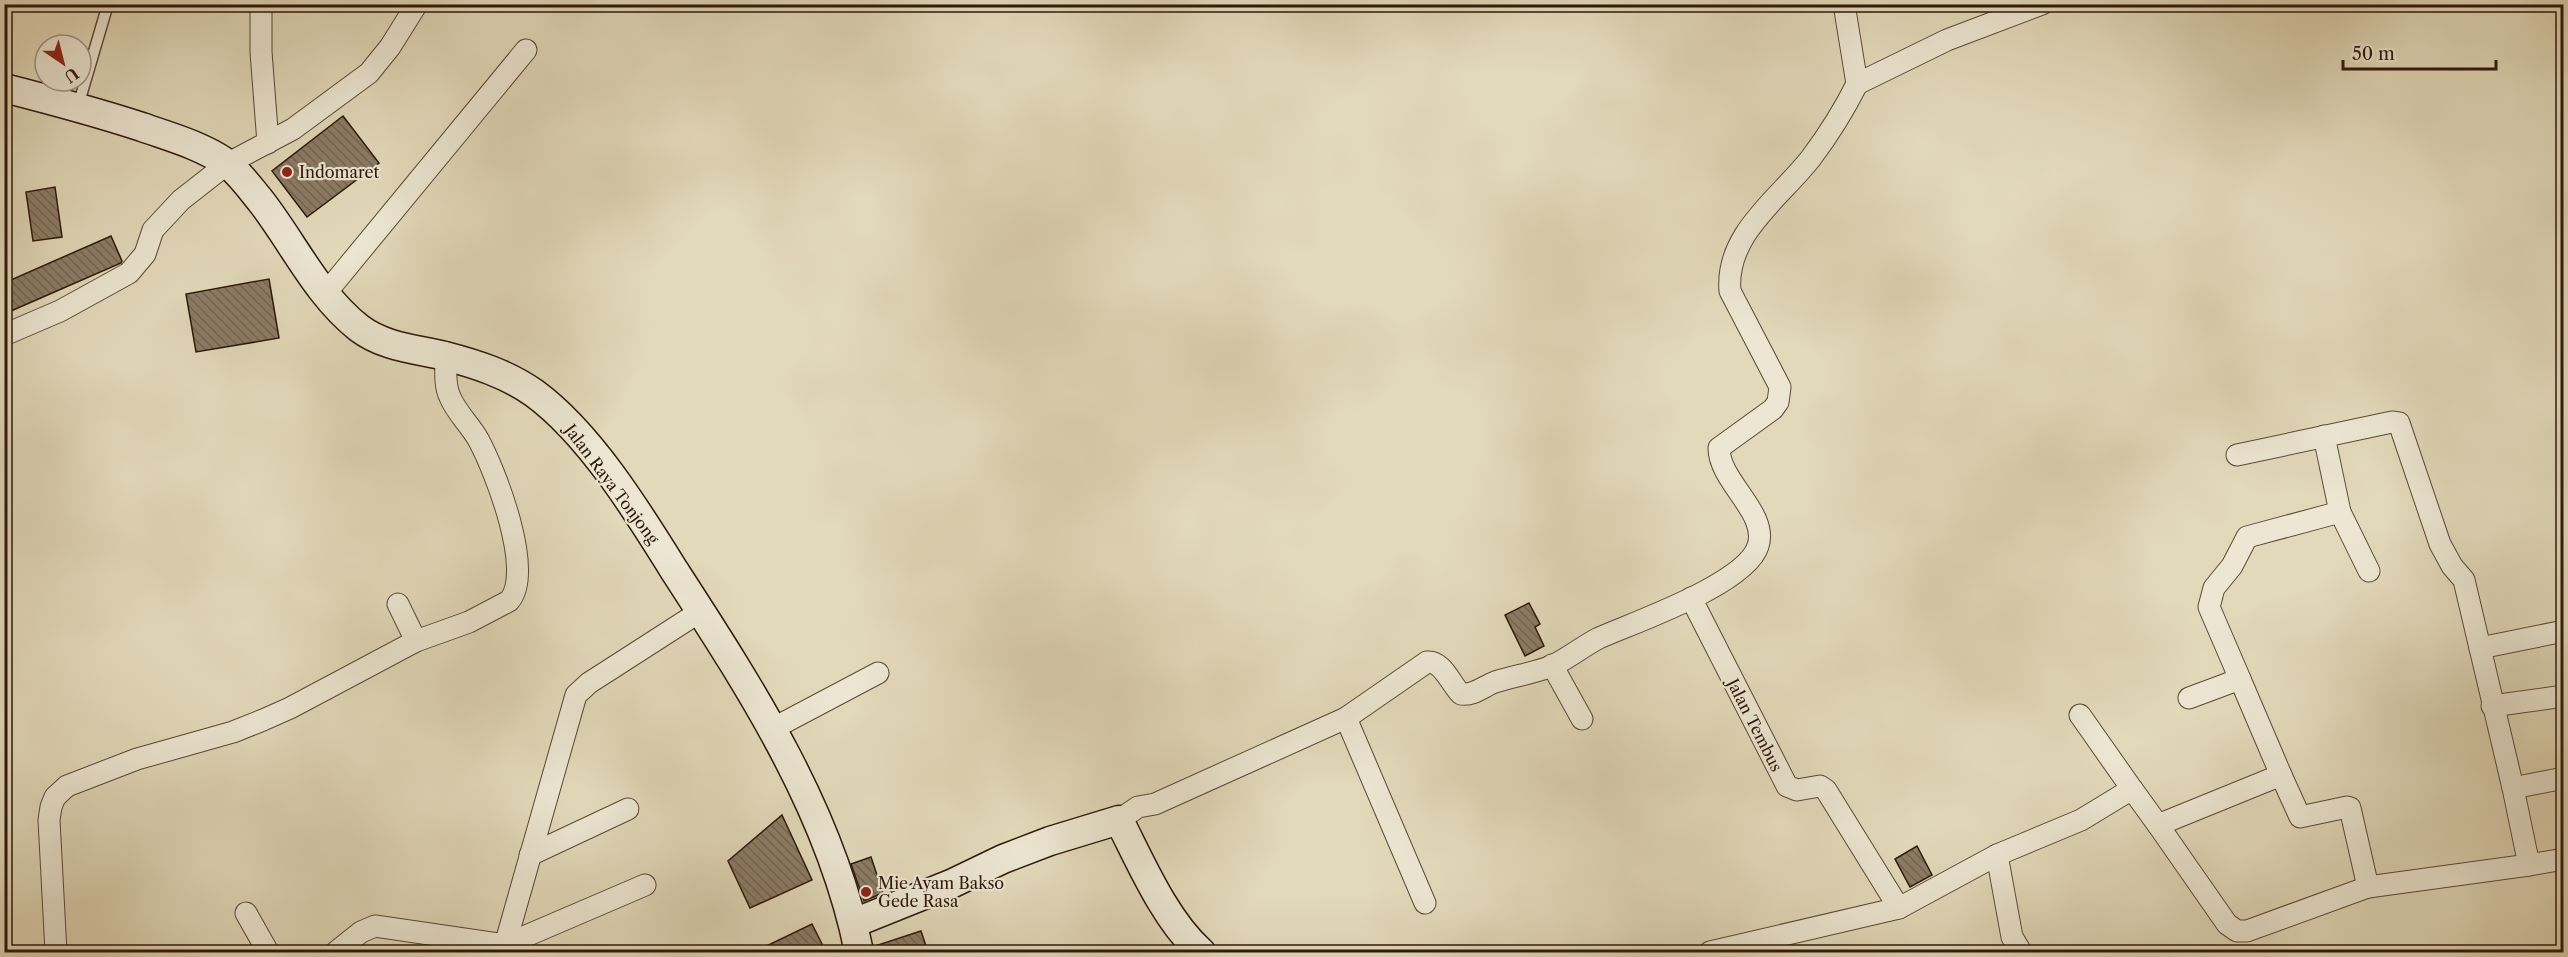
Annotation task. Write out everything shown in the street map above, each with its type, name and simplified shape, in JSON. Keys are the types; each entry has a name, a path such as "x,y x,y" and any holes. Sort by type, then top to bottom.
{"main road":[{"name":"Jalan Raya Tonjong","path":"4,88 78,106 193,144 227,164 260,200 325,294 351,321 376,338 400,347 446,356 492,370 514,380 548,404 567,423 605,468 650,531 772,729 808,795 830,850 854,923 859,952"},
{"path":"854,923 951,884 1003,859 1050,841 1119,820 1153,885 1188,940 1201,952"}],"street":[{"path":"261,4 261,52 268,142"},
{"path":"4,335 60,311 129,273 145,254 153,230 160,220 227,164 293,129 369,73 390,47 417,4"},
{"path":"1844,4 1857,84"},
{"path":"1119,820 1137,807 1155,804 1346,718 1427,662 1439,665 1458,691 1465,695 1492,683 1552,665 1597,639 1691,598 1744,566 1756,552 1760,537 1757,522 1722,466 1719,448 1773,409 1780,394 1777,379 1730,291 1729,277 1732,261 1740,243 1766,207 1809,160 1830,132 1857,84 1947,40 2042,4"},
{"path":"325,294 526,50"},
{"path":"56,952 49,820 55,797 67,786 137,759 233,732 290,708 416,641 469,622 495,609 509,601 517,589 515,547 503,501 480,442 450,398 446,384 446,356"},
{"path":"2237,455 2392,422 2399,423 2440,544 2463,580 2529,865"},
{"path":"2324,436 2340,512 2369,571"},
{"path":"2340,512 2247,537 2239,549 2236,560 2214,588 2209,607 2300,817 2350,808 2368,887"},
{"name":"Jalan Tembus","path":"1691,598 1787,786 1797,790 1820,786 1826,790 1899,908"},
{"path":"398,604 416,641"},
{"path":"505,949 576,695 589,683 701,611"},
{"path":"2480,648 2564,631"},
{"path":"1552,665 1582,719"},
{"path":"772,729 878,673"},
{"path":"2189,698 2240,679"},
{"path":"2492,706 2564,696"},
{"path":"2080,715 2227,924 2237,932 2247,931 2368,887 2564,859"},
{"path":"1346,718 1425,903"},
{"path":"2158,825 2281,775"},
{"path":"2513,788 2564,778"},
{"path":"1710,952 1899,908 1997,855 2081,820 2132,789"},
{"path":"530,855 628,809"},
{"path":"1997,855 2012,937 2021,952"},
{"path":"336,952 361,932 375,926 505,949 645,885"},
{"path":"246,913 267,952"}],"lane":[{"path":"78,106 108,4"}],"building":[{"path":"343,116 379,163 307,217 272,171"},
{"path":"55,187 62,237 33,241 26,192"},
{"path":"111,236 121,263 4,314 4,283"},
{"path":"269,279 279,338 196,352 186,294"},
{"path":"1529,603 1540,624 1535,627 1544,646 1525,656 1505,615"},
{"path":"782,815 812,880 750,908 728,861"},
{"path":"1917,846 1932,875 1910,887 1895,859"},
{"path":"871,857 883,893 864,901 851,864"},
{"path":"812,924 826,952 754,952"},
{"path":"921,931 928,952 875,952 875,946"}],"place":[{"name":"Indomaret","path":"287,172"},
{"name":"Mie Ayam Bakso Gede Rasa","path":"866,892"}]}
